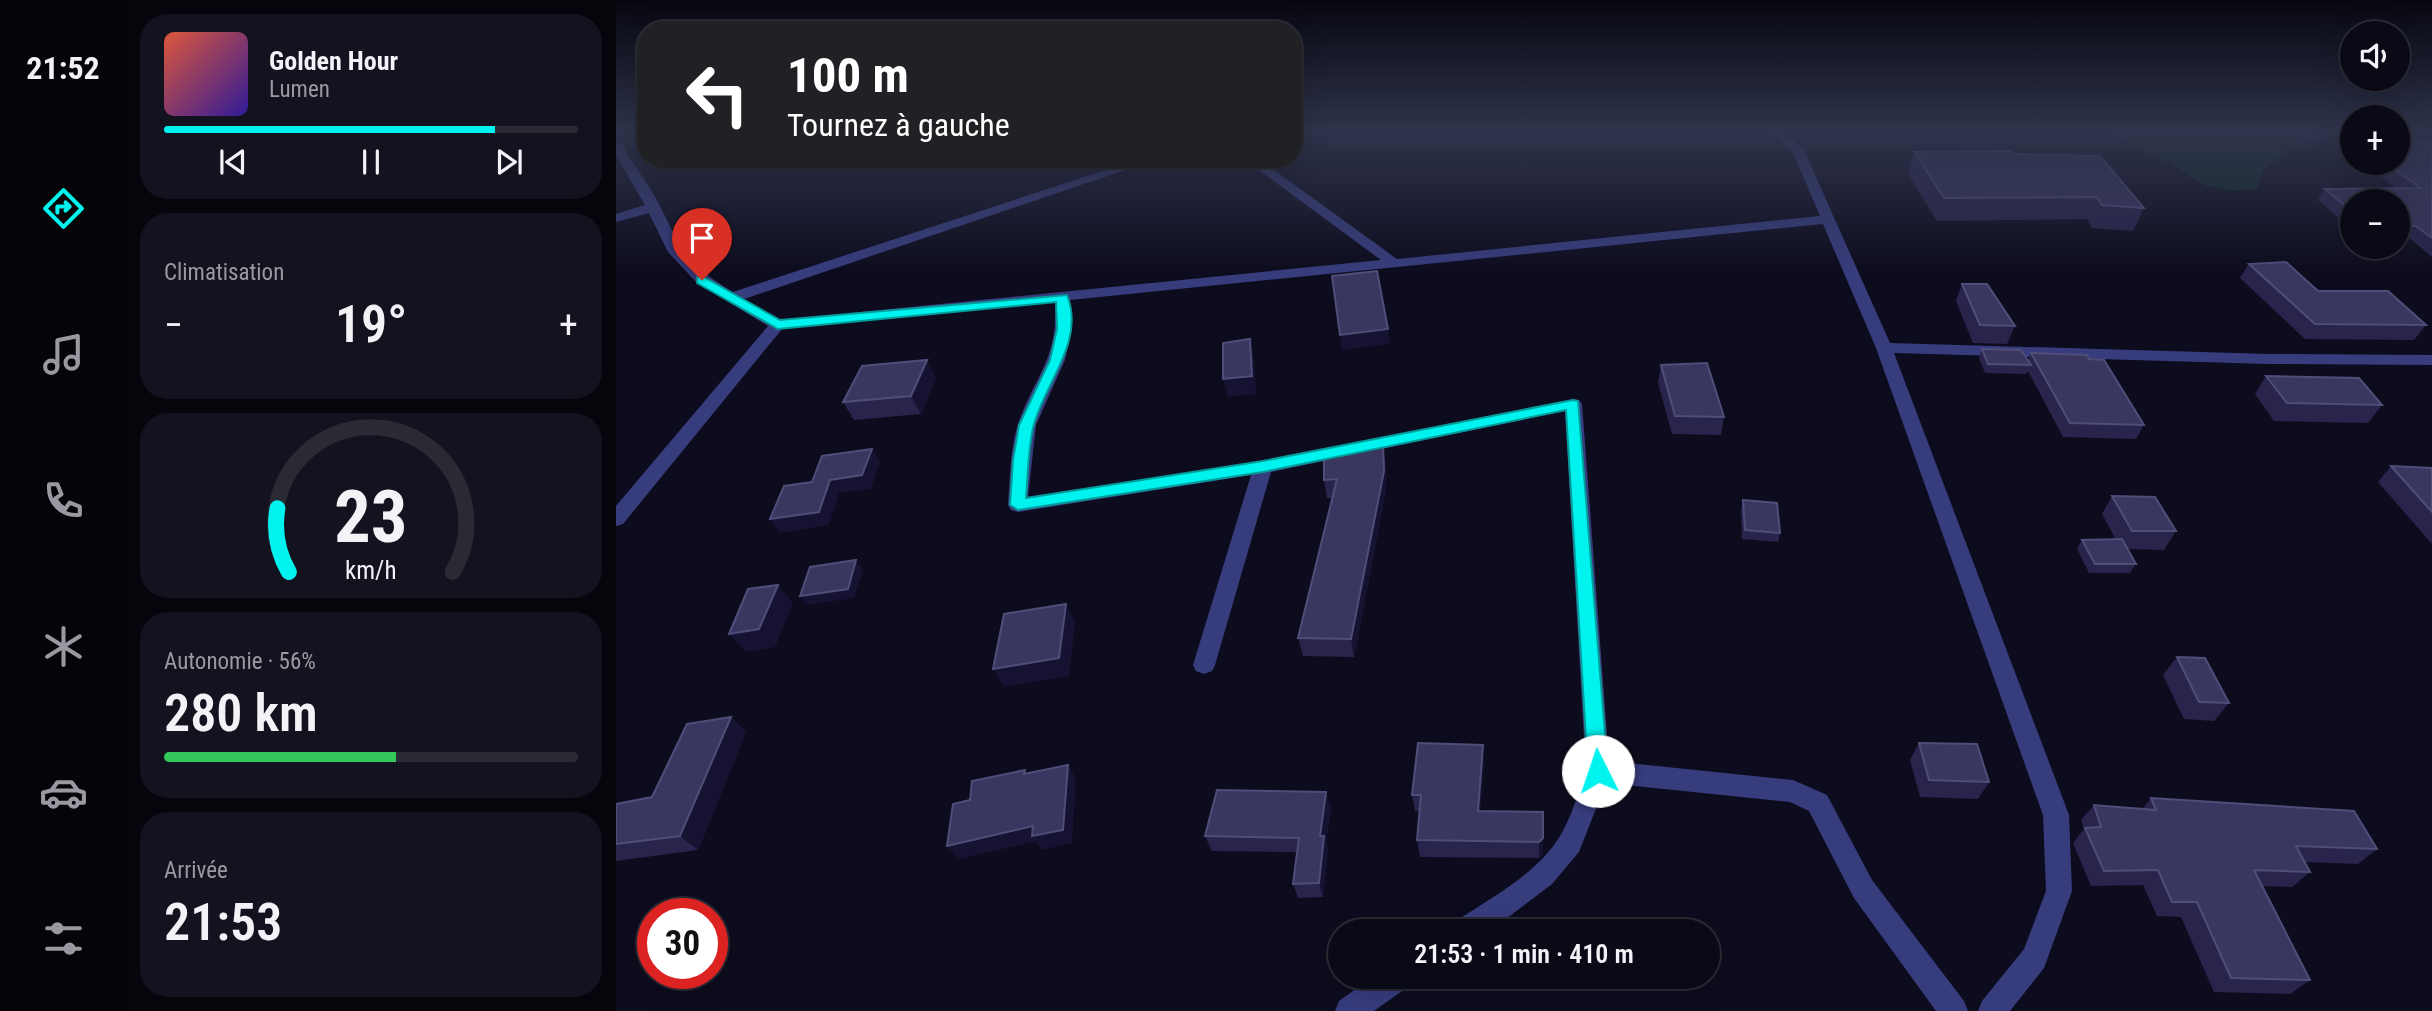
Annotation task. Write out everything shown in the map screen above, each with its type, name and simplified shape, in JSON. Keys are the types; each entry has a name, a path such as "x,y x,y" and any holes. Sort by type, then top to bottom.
{"street":[{"path":"635,178 675,252 702,280 778,325 1826,220"},
{"path":"732,298 1094,178"},
{"path":"1277,178 1394,263"},
{"path":"1809,178 1884,348 2056,815 2059,891 2034,958 1992,1011"},
{"path":"616,218 653,208"},
{"path":"1062,297 1064,329 1057,360 1027,425 1018,505 1263,467 1573,404 1598,771 1565,851 1535,883 1482,919"},
{"path":"616,519 778,325"},
{"path":"1884,348 2269,359 2432,360"},
{"path":"1204,665 1263,467"},
{"path":"1598,771 1793,790 1818,803 1863,889 1954,1011"},
{"path":"1349,1011 1380,989"}],"green space":[{"path":"2194,178 2261,178 2258,189 2230,191 2204,185"}],"building":[{"path":"1931,178 2119,178 2144,208 2102,205 2097,197 1944,198"},
{"path":"2407,178 2432,178 2432,238 2416,226 2410,226 2410,189 2340,189 2340,202 2325,189 2421,188"},
{"path":"2286,262 2318,291 2388,291 2426,325 2315,324 2249,264"},
{"path":"1377,271 1388,329 1340,335 1332,276"},
{"path":"1962,284 1987,284 2015,326 1980,325"},
{"path":"1250,339 1252,376 1223,379 1223,343"},
{"path":"1982,349 2021,350 2031,365 1988,364"},
{"path":"2031,353 2087,355 2089,359 2104,360 2144,425 2070,423"},
{"path":"927,360 911,396 843,402 862,366"},
{"path":"1707,363 1724,417 1675,416 1661,365"},
{"path":"2266,376 2359,378 2382,405 2287,403"},
{"path":"1383,446 1384,471 1351,639 1298,638 1337,479 1324,480 1324,450"},
{"path":"872,449 862,475 830,480 819,512 770,519 784,486 812,482 822,456"},
{"path":"2391,466 2432,468 2432,512"},
{"path":"2112,496 2155,497 2176,531 2132,531"},
{"path":"1743,500 1777,503 1780,533 1745,530"},
{"path":"2122,539 2136,564 2095,564 2082,540"},
{"path":"856,560 848,589 800,596 810,567"},
{"path":"778,585 759,629 729,634 748,589"},
{"path":"1066,604 1059,658 993,669 1004,614"},
{"path":"2177,657 2205,658 2229,703 2199,702"},
{"path":"731,717 680,836 616,844 616,804 652,797 687,724"},
{"path":"1418,743 1483,745 1478,811 1543,812 1543,838 1539,842 1417,840 1421,795 1412,795"},
{"path":"1919,743 1977,744 1989,782 1929,780"},
{"path":"1068,765 1063,830 1032,836 1033,826 947,846 953,804 970,800 972,781 1025,770 1024,774"},
{"path":"1217,790 1326,792 1320,836 1324,836 1319,883 1293,884 1299,838 1205,836"},
{"path":"2151,798 2354,811 2377,849 2296,846 2310,872 2254,870 2310,980 2231,978 2197,902 2172,902 2158,870 2104,871 2085,828 2101,827 2094,805 2156,810"}],"route":[{"path":"702,280 778,325 1062,297 1064,329 1057,360 1027,425 1018,505 1263,467 1573,404 1598,771"}]}
